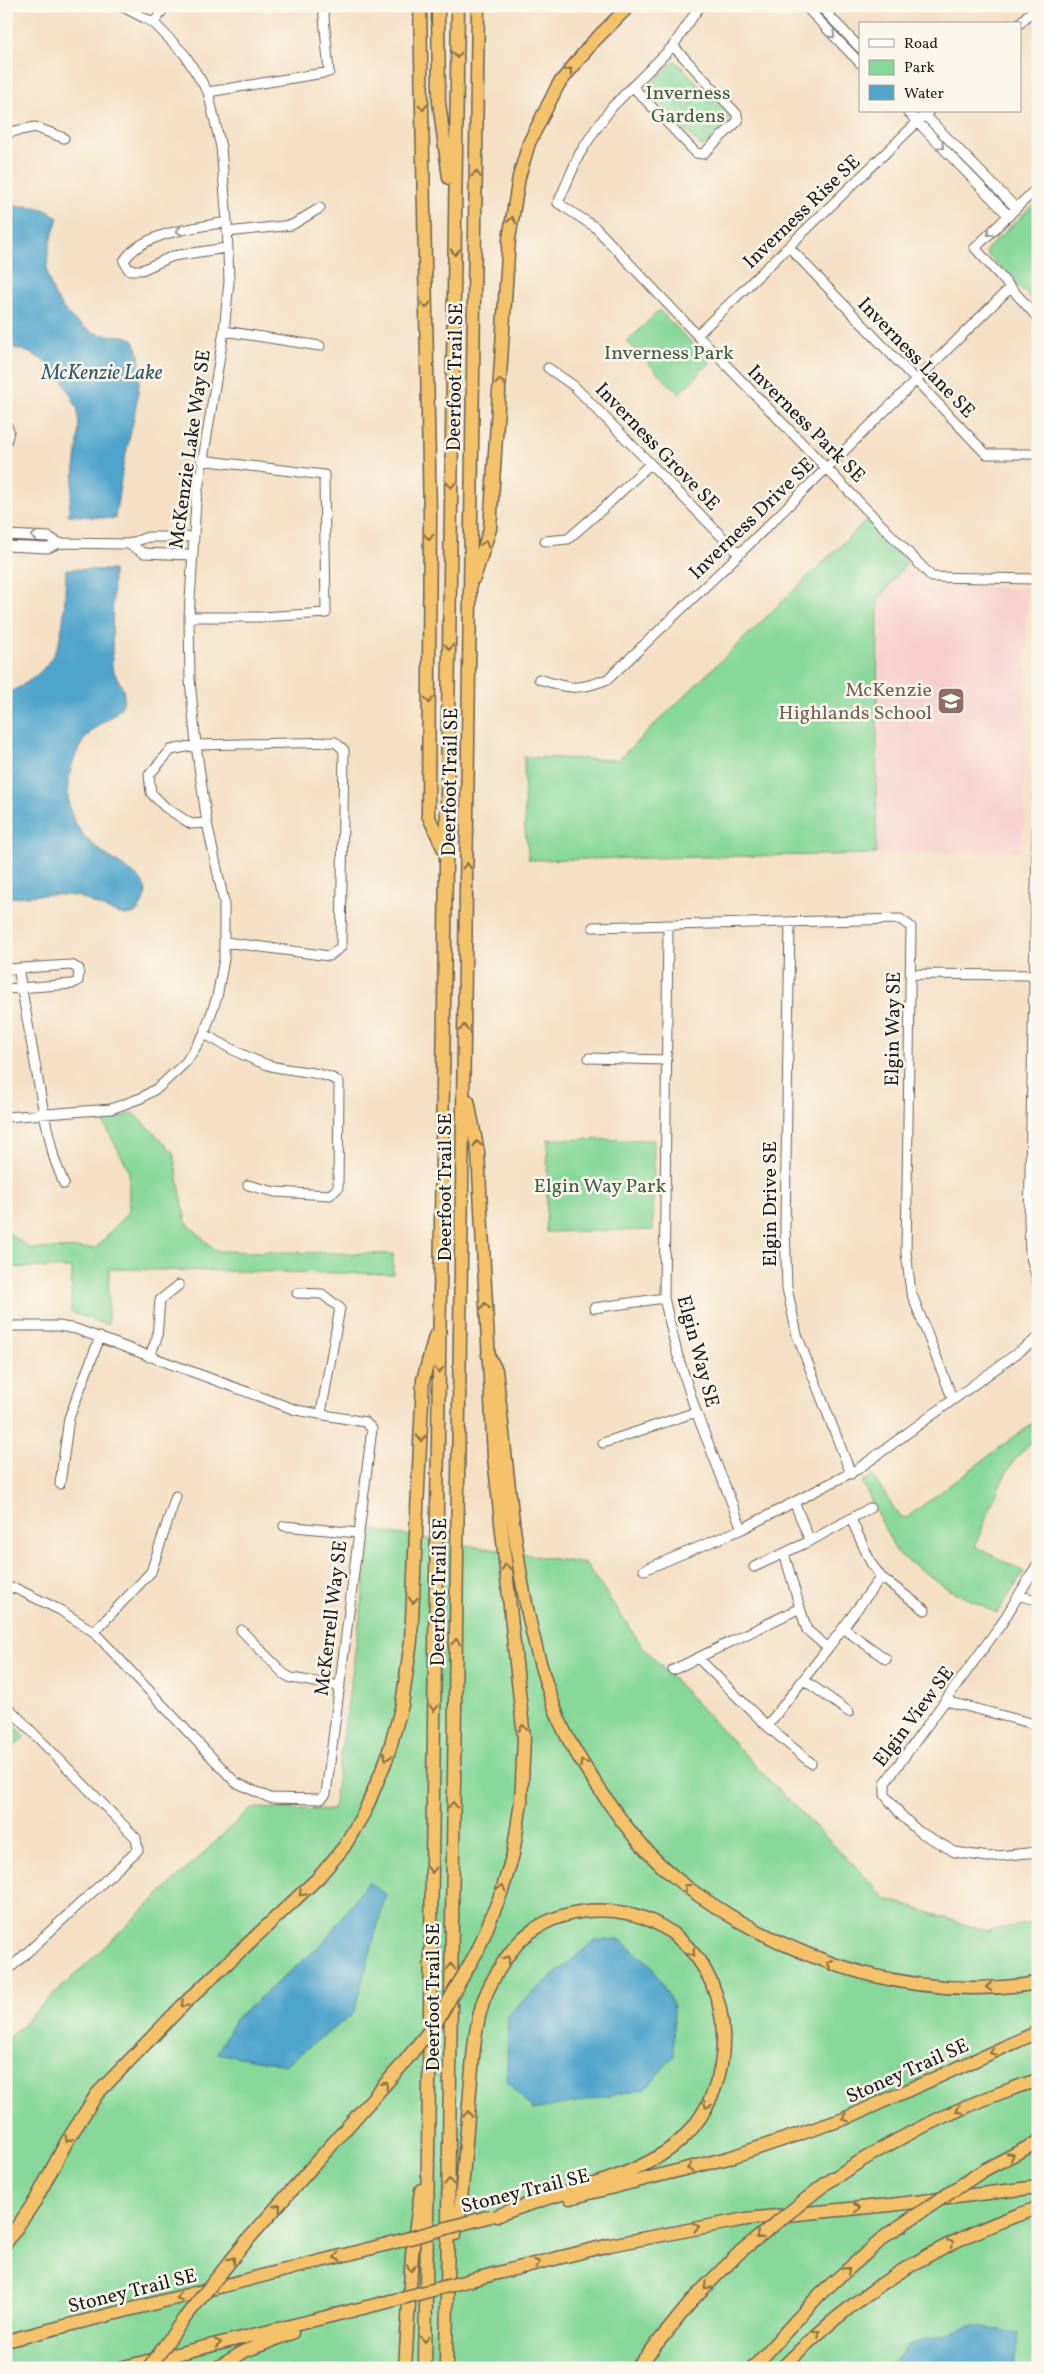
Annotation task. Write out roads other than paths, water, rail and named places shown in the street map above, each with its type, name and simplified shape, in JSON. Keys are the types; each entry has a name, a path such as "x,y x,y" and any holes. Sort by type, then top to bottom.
{"highway":[{"path":"420,6 430,517 428,815 446,855"},
{"path":"438,6 439,102 455,222"},
{"name":"Deerfoot Trail SE","path":"425,2368 458,6"},
{"name":"Deerfoot Trail SE","path":"446,2368 451,1912 462,1319 463,1077 478,6"},
{"path":"470,590 490,529 509,239 519,177 529,143 558,85 592,43 629,6"},
{"path":"149,2368 245,2243 402,2065 437,2021 478,1950 502,1891 513,1854 522,1802 524,1738 494,1457 478,1152 463,1077"},
{"path":"6,2243 35,2201 81,2118 113,2076 185,2003 318,1878 344,1847 365,1812 388,1758 402,1705 411,1641 424,1374 439,1321"},
{"path":"488,1355 496,1370 523,1594 537,1655 558,1717 584,1764 641,1845 672,1875 705,1900 768,1938 841,1968 888,1981 928,1986 975,1988 1038,1983"},
{"path":"448,2266 460,2210 474,2041 485,1998 499,1969 526,1935 545,1923 564,1915 599,1911 621,1912 643,1918 661,1926 678,1937 705,1971 721,2009 724,2041 723,2055 709,2103 693,2127 682,2139 647,2163 494,2216"},
{"name":"Stoney Trail SE","path":"6,2341 494,2216 681,2171 792,2137 852,2115 1038,2032"},
{"path":"637,2368 695,2297 741,2251 825,2184 862,2160 922,2127 973,2104 1038,2080"},
{"path":"753,2368 820,2294 888,2234 984,2170 1038,2142"},
{"path":"405,2368 412,2254 428,2150"},
{"path":"6,2229 56,2161"},
{"path":"120,2368 610,2244 746,2219 890,2205 1038,2187"},
{"path":"782,2368 848,2306 886,2280 968,2235 1038,2208"},
{"path":"217,2368 246,2351 269,2341 365,2307"}],"street":[{"name":"McKenzie Lake Way SE","path":"6,1117 105,1110 147,1095 178,1072 204,1034 219,990 225,942 224,902 207,823 196,745 190,680 189,617 192,538 201,460 224,330 229,282 221,147 208,92 185,55 154,23 121,6"},
{"path":"154,23 166,6"},
{"path":"208,92 328,72 324,6"},
{"path":"673,46 737,114 738,121 704,154 696,153 633,87 673,46 700,6"},
{"path":"805,6 859,62"},
{"path":"820,6 859,47"},
{"path":"1021,22 1037,6"},
{"name":"Inverness Park SE","path":"633,87 612,106 583,148 558,203 595,227 932,577 1038,579"},
{"path":"908,112 1009,216"},
{"path":"925,112 1016,208"},
{"name":"Inverness Rise SE","path":"697,335 918,122 925,112"},
{"path":"6,133 35,127 64,138"},
{"path":"1038,187 975,248 1038,318"},
{"path":"226,248 173,256 142,270 129,270 124,261 131,250 167,233 227,227 292,225 320,208"},
{"name":"Inverness Lane SE","path":"788,247 986,454 1038,454"},
{"name":"Inverness Drive SE","path":"538,679 562,686 585,688 608,678 739,554 1010,288"},
{"path":"224,330 320,346"},
{"name":"Inverness Grove SE","path":"548,368 574,386 739,554"},
{"path":"6,424 9,435 6,443"},
{"path":"189,617 261,617 326,613 324,475 201,460"},
{"path":"545,541 568,539 650,464"},
{"path":"6,534 49,537 59,543"},
{"path":"6,546 48,548 59,543 128,544 148,537 192,538"},
{"path":"128,544 144,553 191,555"},
{"path":"207,823 190,824 165,807 151,793 149,775 171,750 196,745 335,742 344,750 341,947 329,956 225,942"},
{"path":"1038,795 1034,975 1034,1097 1029,1228 1030,1253 1038,1284"},
{"name":"Elgin Way SE","path":"594,927 900,919 911,926 906,1252 911,1292 953,1400"},
{"name":"Elgin Drive SE","path":"790,922 785,1225 787,1288 797,1335 851,1474"},
{"name":"Elgin Way SE","path":"668,926 664,1298 677,1353 696,1412 742,1529"},
{"path":"6,969 71,964 79,971 79,978 74,983 6,989"},
{"path":"18,968 44,1114 54,1158 64,1184"},
{"path":"910,974 1034,975"},
{"path":"204,1034 264,1064 331,1076 340,1082 338,1188 330,1195 275,1192 248,1185"},
{"path":"590,1058 666,1060"},
{"path":"149,1357 157,1338 160,1300 179,1285"},
{"path":"297,1293 322,1294 340,1308 321,1414"},
{"path":"594,1308 664,1298"},
{"name":"McKerrell Way SE","path":"6,1326 58,1326 76,1329 296,1410 365,1422 372,1429 326,1794 321,1799 270,1798 235,1782 94,1632 60,1610 17,1589 6,1587"},
{"path":"60,1484 71,1414 100,1337"},
{"path":"644,1570 742,1529 795,1504 851,1474 896,1444 1038,1338"},
{"path":"603,1443 696,1412"},
{"path":"94,1632 151,1572 176,1496"},
{"path":"795,1504 810,1540"},
{"path":"754,1567 870,1508"},
{"path":"851,1519 871,1563 882,1577 925,1610"},
{"path":"284,1526 358,1533"},
{"path":"784,1553 807,1630 828,1648"},
{"name":"Elgin View SE","path":"1038,1564 1020,1596 946,1702 884,1783 885,1795 918,1831 954,1852 988,1857 1038,1852"},
{"path":"767,1726 882,1577"},
{"path":"1020,1596 1038,1600"},
{"path":"673,1670 699,1659 800,1608"},
{"path":"843,1628 886,1658"},
{"path":"241,1630 284,1674 291,1678 340,1686"},
{"path":"699,1659 767,1726 811,1762"},
{"path":"804,1680 849,1712"},
{"path":"946,1702 1038,1726"},
{"path":"6,1705 136,1838 138,1850 6,1972"}],"water":[{"name":"McKenzie Lake","path":"27,206 41,208 58,218 47,260 48,277 56,298 69,315 86,329 101,334 128,337 135,343 139,354 139,385 115,519 68,515 77,450 79,424 77,408 61,378 46,363 28,352 6,346 6,207"},
{"path":"66,569 113,570 112,666 123,689 123,703 116,713 94,729 84,740 76,754 71,769 68,793 71,814 80,831 92,844 133,873 142,882 146,892 145,897 136,913 129,915 110,911 74,896 49,895 6,898 6,694 26,683 41,671 51,658 58,644 64,610"},
{"path":"368,1882 386,1894 354,2013 285,2065 217,2053 235,2019 323,1943"},
{"path":"595,1940 621,1940 652,1966 674,2006 673,2057 645,2089 533,2110 507,2082 508,2014"},
{"path":"970,2326 1019,2333 1014,2368 888,2368 908,2345"}],"place":[{"name":"McKenzie Highlands School","path":"951,701"}],"park label":[{"name":"Inverness Gardens","path":"688,104"},
{"name":"Inverness Park","path":"669,352"},
{"name":"Elgin Way Park","path":"600,1185"}]}
